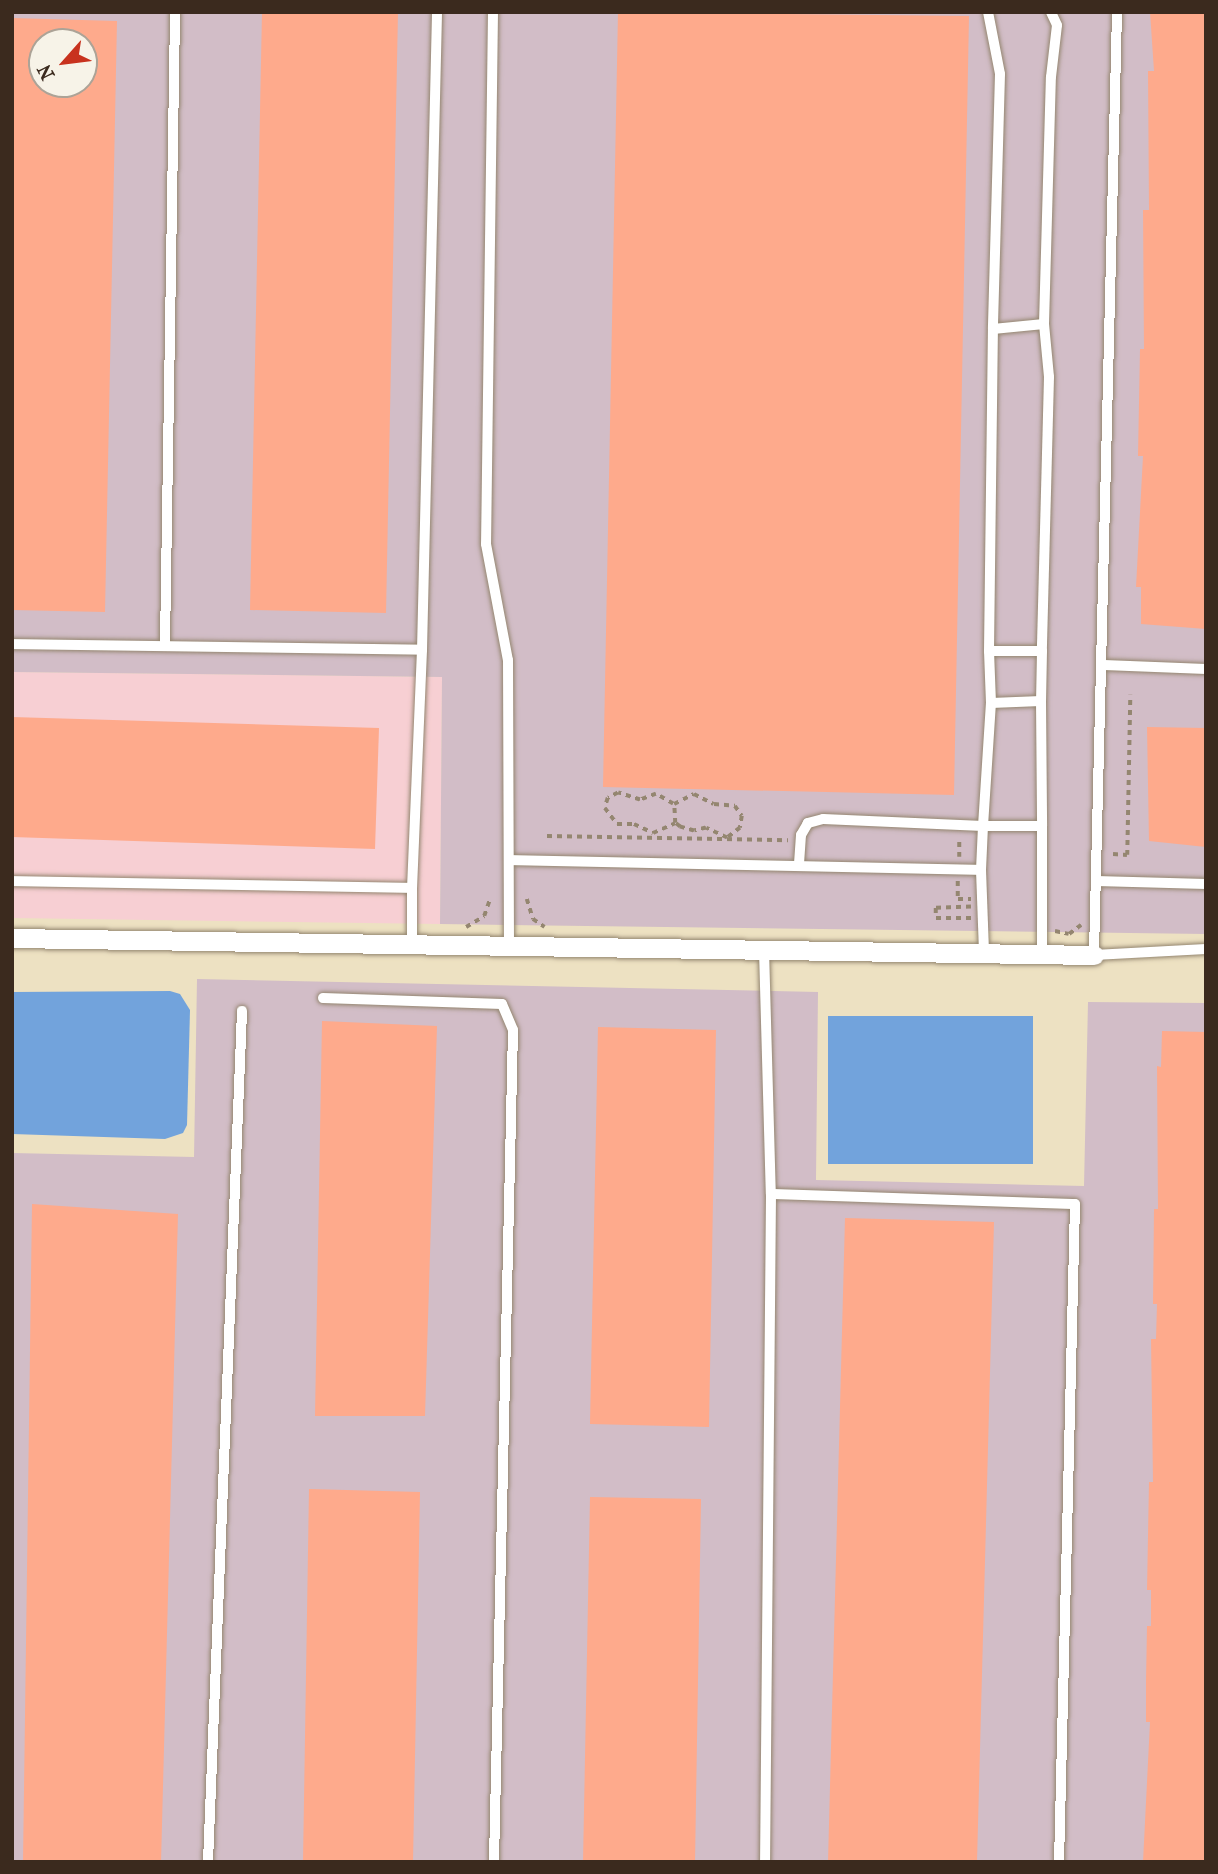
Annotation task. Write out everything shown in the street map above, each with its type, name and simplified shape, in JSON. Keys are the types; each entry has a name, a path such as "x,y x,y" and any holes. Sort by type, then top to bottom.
{"street":[{"path":"12,938 1094,955"}],"lane":[{"path":"165,644 175,12"},
{"path":"412,944 422,650 437,12"},
{"path":"493,12 486,544 508,660 511,860 509,946"},
{"path":"984,953 981,870 991,703 989,651 993,329 1000,74 988,12"},
{"path":"1042,954 1041,701 1049,377 1044,324 1051,77 1057,25 1051,12"},
{"path":"1117,12 1104,665 1094,955 1206,948"},
{"path":"993,329 1044,324"},
{"path":"12,644 165,644 422,650"},
{"path":"989,651 1042,651"},
{"path":"1104,665 1206,669"},
{"path":"991,703 1041,701"},
{"path":"799,863 801,835 808,824 823,818 983,826 1042,826"},
{"path":"511,860 799,863 981,870"},
{"path":"12,881 412,888"},
{"path":"1096,881 1206,884"},
{"path":"764,950 771,1194 765,1862"},
{"path":"323,998 502,1003 513,1030 494,1862"},
{"path":"208,1862 242,1011"},
{"path":"771,1194 1075,1204 1059,1862"}],"path":[{"path":"1113,854 1127,855 1130,695"},
{"path":"674,804 656,794 640,800 618,793 608,798 605,808 617,824 634,824 653,833 675,823"},
{"path":"674,804 694,794 714,804 735,806 742,822 727,838"},
{"path":"674,804 675,823"},
{"path":"675,823 687,831 706,828 727,838"},
{"path":"959,833 959,857"},
{"path":"547,836 790,840"},
{"path":"958,878 958,899 971,899 971,908 936,908 936,918 975,918 975,927"},
{"path":"456,927 480,920 490,899"},
{"path":"527,900 533,919 548,928"},
{"path":"1052,925 1056,933 1069,934 1082,922"}],"shaded area":[{"path":"12,12 1206,12 1206,934 440,924 442,677 12,672"},
{"path":"12,672 442,677 440,924 12,918"},
{"path":"197,979 818,992 816,1180 1084,1186 1088,1002 1206,1003 1206,1862 12,1862 12,1153 194,1157"}],"water":[{"path":"170,991 180,994 190,1010 187,1125 183,1133 165,1139 12,1134 12,992"},
{"path":"828,1016 1033,1016 1033,1164 828,1164"}],"building":[{"path":"262,12 398,12 386,613 250,610"},
{"path":"618,12 969,16 954,795 603,787"},
{"path":"1150,12 1206,12 1206,629 1141,624 1141,587 1136,587 1143,456 1138,456 1140,349 1144,349 1143,210 1149,210 1148,71 1154,71"},
{"path":"12,18 117,21 105,612 12,610"},
{"path":"12,717 379,728 375,849 12,837"},
{"path":"1147,727 1206,728 1206,847 1149,841"},
{"path":"322,1021 437,1026 425,1416 315,1416"},
{"path":"598,1027 716,1030 709,1427 590,1424"},
{"path":"1162,1031 1206,1032 1206,1862 1143,1862 1150,1722 1146,1722 1146,1681 1147,1626 1151,1626 1151,1590 1147,1590 1149,1482 1153,1482 1151,1339 1156,1339 1157,1304 1153,1304 1154,1209 1158,1209 1157,1066 1161,1067"},
{"path":"32,1204 178,1214 161,1862 23,1862"},
{"path":"845,1218 994,1222 977,1862 828,1862"},
{"path":"309,1489 420,1492 413,1862 303,1862"},
{"path":"590,1497 701,1499 695,1862 583,1862"}]}
